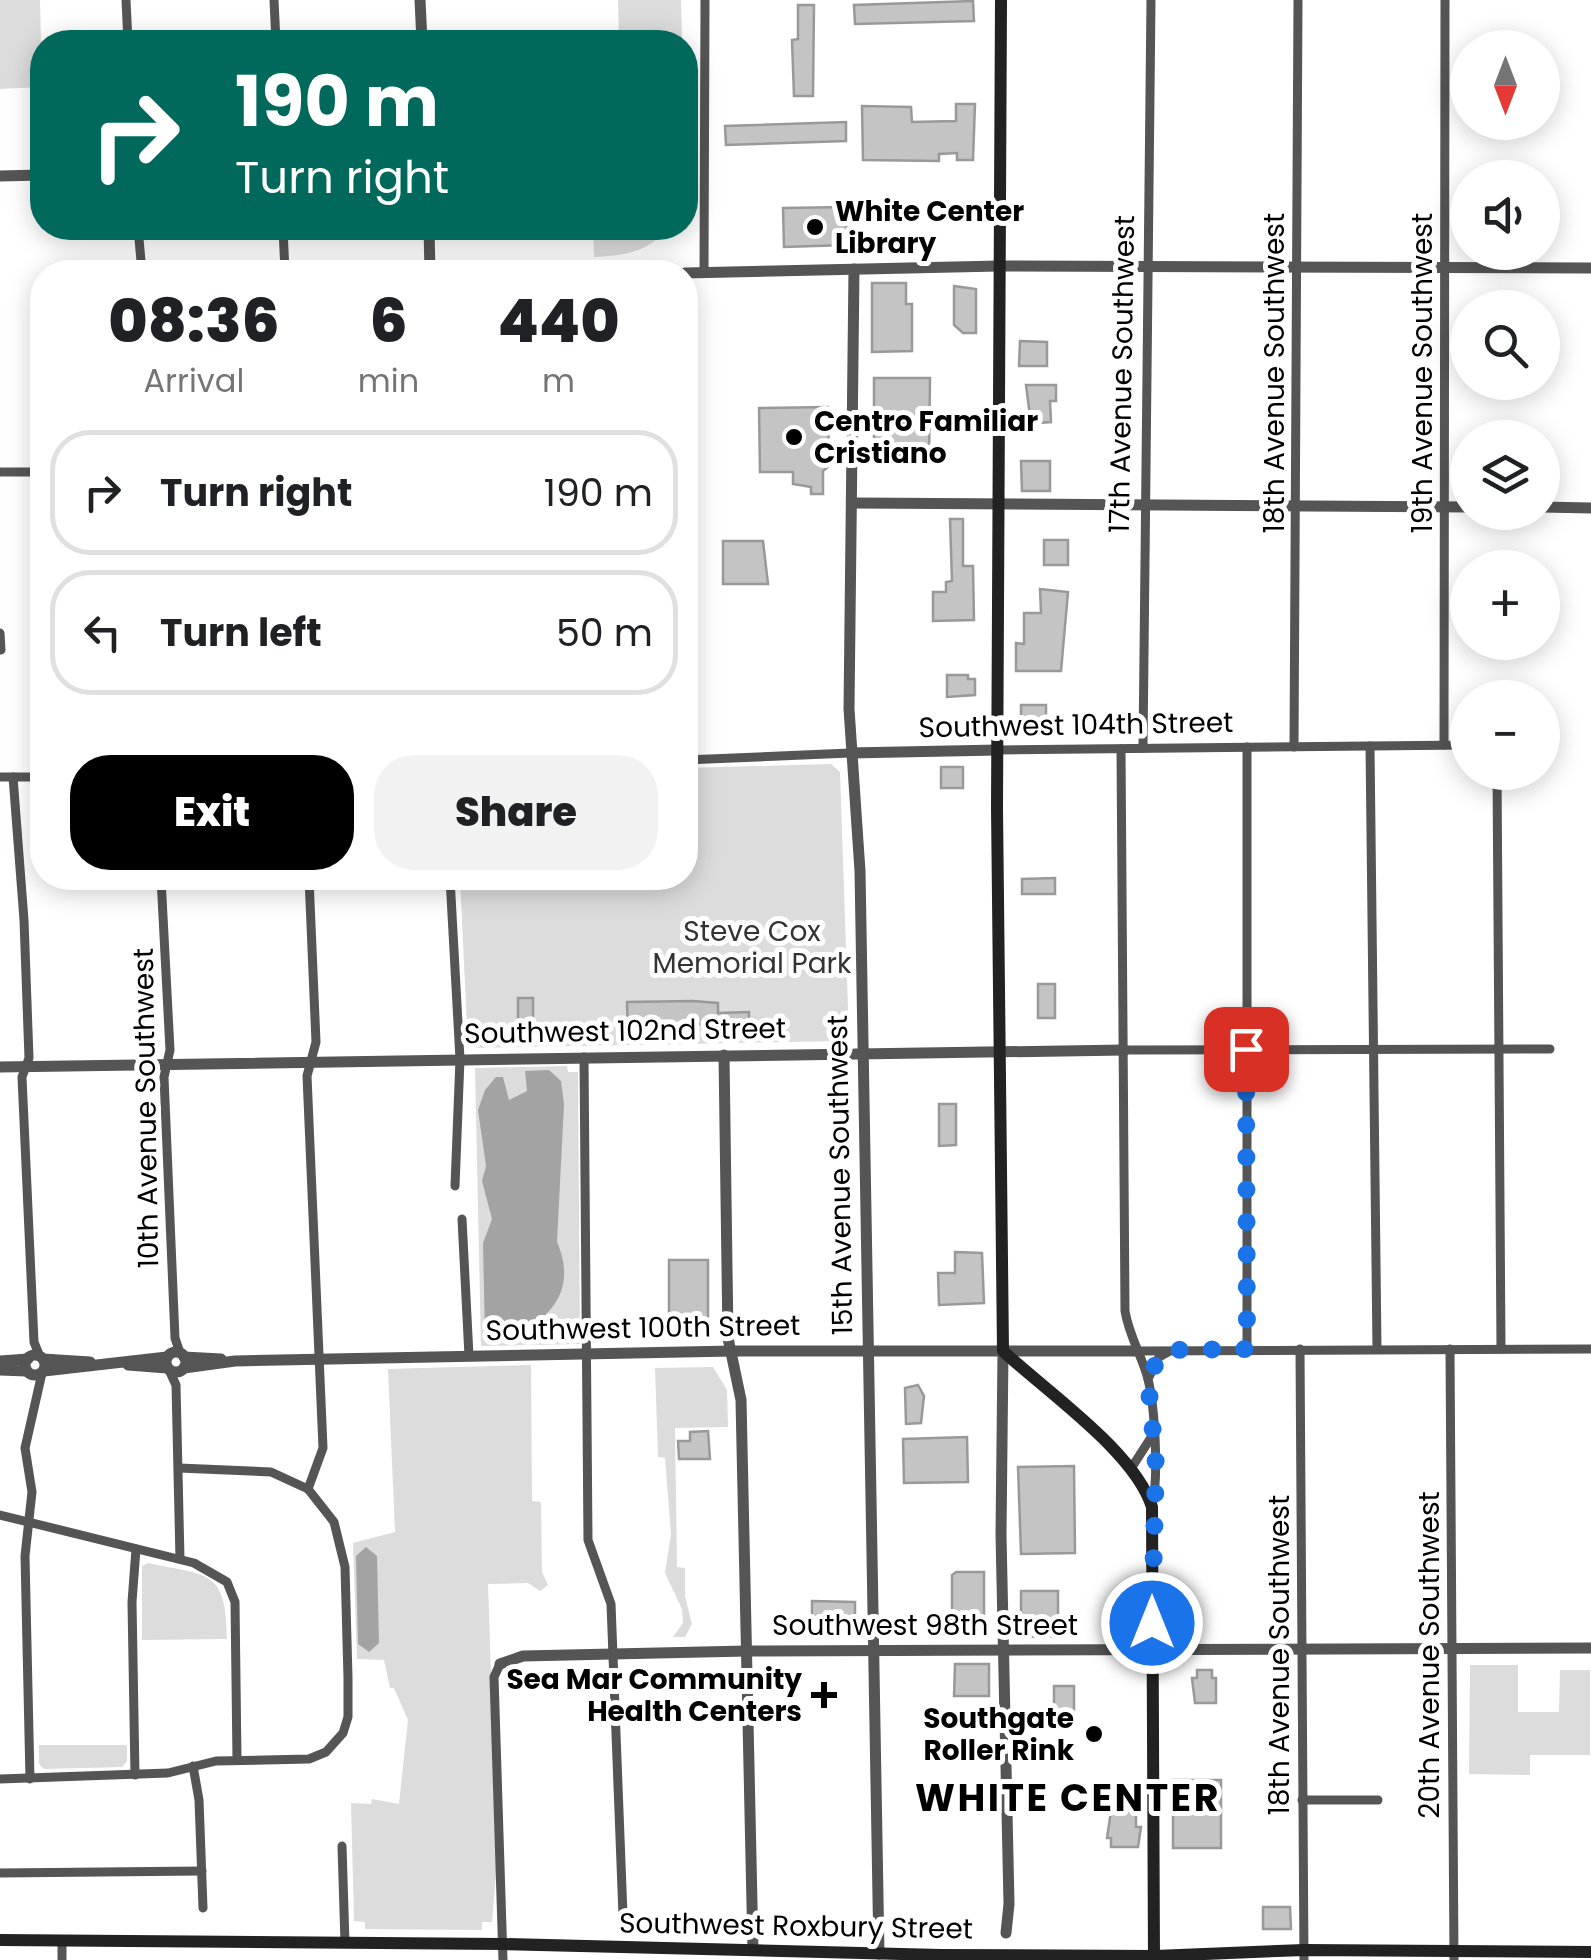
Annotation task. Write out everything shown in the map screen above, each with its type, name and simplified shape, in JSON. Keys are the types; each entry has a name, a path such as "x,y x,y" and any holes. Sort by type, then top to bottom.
{"main road":[{"path":"1001,0 998,1050 1003,1351 1132,1468 1146,1486 1152,1507 1154,1958"},
{"name":"Southwest Roxbury Street","path":"0,1940 503,1944 752,1955 1007,1958 1591,1952"}],"street":[{"path":"126,0 127,30"},
{"path":"274,0 275,30"},
{"path":"420,0 421,30"},
{"path":"704,273 705,0"},
{"name":"17th Avenue Southwest","path":"1143,748 1151,0"},
{"name":"18th Avenue Southwest","path":"1294,747 1298,0"},
{"name":"19th Avenue Southwest","path":"1444,745 1445,0"},
{"path":"0,176 30,175"},
{"path":"698,273 999,266 1591,268"},
{"name":"15th Avenue Southwest","path":"854,269 850,754 860,870 879,1957"},
{"path":"0,472 30,472"},
{"path":"853,503 1450,506"},
{"path":"1560,507 1591,508"},
{"path":"0,633 0,650"},
{"name":"Southwest 104th Street","path":"698,760 998,750 1450,745"},
{"path":"1370,746 1377,1349"},
{"path":"1121,748 1126,1312 1148,1380 1156,1465 1152,1507"},
{"path":"1247,748 1247,1349"},
{"path":"0,777 30,777"},
{"path":"12,777 24,920 29,1058 22,1077 36,1389 26,1448 32,1492 25,1556 30,1779"},
{"path":"1497,790 1500,1350"},
{"name":"10th Avenue Southwest","path":"162,890 170,1050 166,1064 175,1362"},
{"path":"308,1489 323,1448 308,1063 316,1042 310,890"},
{"path":"451,890 460,1059 455,1186"},
{"name":"Southwest 102nd Street","path":"0,1066 998,1050 1550,1049"},
{"path":"724,1055 728,1338 742,1400 752,1955"},
{"path":"584,1057 588,1540 610,1596 623,1914"},
{"path":"462,1219 469,1356"},
{"name":"18th Avenue Southwest","path":"1300,1349 1304,1955"},
{"name":"20th Avenue Southwest","path":"1450,1349 1454,1955"},
{"name":"Southwest 100th Street","path":"0,1370 35,1365 733,1351 1591,1349"},
{"path":"1148,1380 1159,1357 1170,1350"},
{"path":"1003,1351 1001,1675 1007,1958"},
{"name":"Southwest 100th Street","path":"0,1361 35,1365"},
{"path":"175,1362 180,1560"},
{"path":"1132,1468 1152,1436"},
{"path":"0,1779 168,1774 192,1766 237,1760 310,1759 333,1746 348,1717 344,1548 334,1522 308,1489 272,1472 252,1468 179,1468"},
{"path":"0,1515 180,1560 218,1574 233,1592 237,1760"},
{"path":"134,1775 132,1602 136,1549"},
{"name":"Southwest 98th Street","path":"500,1664 523,1656 747,1651 1591,1648"},
{"path":"500,1664 494,1677 503,1960"},
{"path":"192,1766 199,1800 203,1908"},
{"path":"1302,1800 1378,1800"},
{"path":"342,1846 345,1943"},
{"path":"0,1872 202,1872"},
{"path":"62,1942 62,1960"}],"green space":[{"path":"0,0 40,0 41,30 30,30 30,88 0,89"},
{"path":"618,0 681,0 682,30 619,30"},
{"path":"593,240 655,240 635,251 594,257"},
{"name":"Steve Cox Memorial Park","path":"831,764 840,772 849,1037 841,1041 468,1048 461,890 698,890 698,768"},
{"path":"567,1066 568,1072 578,1072 580,1344 481,1346 475,1068"},
{"path":"531,1365 532,1501 541,1502 542,1572 548,1585 540,1591 528,1583 488,1584 497,1861 492,1922 482,1922 482,1930 365,1929 365,1922 354,1921 351,1803 371,1804 372,1799 399,1804 408,1720 394,1688 390,1688 384,1660 357,1659 353,1543 395,1532 388,1369"},
{"path":"713,1367 727,1390 728,1427 675,1428 677,1567 685,1568 685,1596 692,1624 685,1637 673,1637 683,1623 682,1609 665,1573 671,1534 665,1458 658,1457 655,1368"},
{"path":"148,1563 200,1574 210,1580 223,1599 227,1639 142,1640 142,1566"},
{"path":"1470,1665 1518,1665 1518,1712 1559,1712 1560,1670 1590,1670 1590,1755 1530,1755 1530,1775 1469,1774"},
{"path":"39,1745 127,1745 127,1761 122,1767 44,1769 39,1764"}],"shaded area":[{"path":"549,1070 561,1081 564,1104 557,1242 564,1279 552,1308 540,1319 492,1342 485,1336 483,1243 492,1219 482,1181 486,1166 478,1110 485,1090 496,1077 503,1077 509,1100 527,1091 525,1071"},
{"path":"366,1547 377,1556 379,1643 369,1652 358,1644 356,1556"}],"building":[{"path":"973,1 974,21 855,24 854,5"},
{"path":"798,5 814,5 813,96 794,96 792,40 798,39"},
{"path":"956,104 975,104 973,160 957,160 957,153 939,154 939,161 863,160 862,106 911,107 912,122 956,121"},
{"path":"846,122 846,141 726,145 725,126"},
{"name":"White Center Library","path":"846,207 847,245 784,247 783,208"},
{"path":"872,283 906,283 906,304 912,304 912,351 872,352"},
{"path":"954,286 976,289 976,333 963,333 954,325"},
{"path":"1020,341 1047,342 1047,366 1019,366"},
{"path":"874,378 930,378 929,462 874,462"},
{"path":"1026,385 1056,385 1056,401 1050,401 1051,422 1039,423 1039,416 1030,416"},
{"name":"Centro Familiar Cristiano","path":"828,407 829,466 823,471 823,494 811,494 811,487 793,484 793,472 760,472 759,408"},
{"path":"1021,461 1050,461 1050,491 1022,491"},
{"path":"950,519 963,519 963,566 973,566 974,620 933,621 933,592 946,592 946,582 952,581"},
{"path":"1044,540 1068,540 1068,565 1044,565"},
{"path":"723,541 763,541 768,584 723,584"},
{"path":"1040,589 1068,592 1061,671 1016,671 1016,643 1024,644 1024,613 1041,613"},
{"path":"947,675 975,679 975,695 947,697"},
{"path":"1021,705 1046,705 1046,732 1021,732"},
{"path":"941,767 963,767 963,788 941,788"},
{"path":"1055,878 1055,894 1022,894 1022,879"},
{"path":"1038,984 1055,984 1055,1018 1038,1018"},
{"path":"518,998 533,998 533,1029 518,1029"},
{"path":"627,1002 718,1003 718,1013 749,1012 749,1025 693,1024 693,1032 628,1033"},
{"path":"939,1104 956,1104 956,1145 939,1146"},
{"path":"955,1252 982,1253 984,1303 939,1305 938,1273 955,1273"},
{"path":"669,1260 708,1260 708,1331 669,1331"},
{"path":"918,1385 924,1396 921,1423 906,1424 905,1388"},
{"path":"708,1431 710,1459 679,1459 678,1441 690,1441 690,1432"},
{"path":"967,1437 968,1482 904,1483 903,1439"},
{"path":"1074,1466 1075,1553 1021,1554 1018,1467"},
{"path":"984,1572 984,1634 952,1635 952,1575"},
{"path":"1021,1591 1058,1591 1058,1636 1021,1637"},
{"path":"812,1601 855,1602 855,1629 812,1629"},
{"path":"955,1664 989,1664 989,1696 954,1696"},
{"path":"1197,1670 1212,1670 1212,1678 1216,1678 1216,1703 1195,1703 1192,1678 1197,1678"},
{"path":"1054,1686 1074,1686 1074,1713 1054,1714"},
{"path":"1173,1780 1221,1780 1221,1848 1173,1848"},
{"path":"1111,1811 1136,1811 1136,1827 1141,1827 1138,1847 1111,1847 1111,1838 1107,1838"},
{"path":"1263,1907 1290,1907 1291,1929 1263,1929"}],"place":[{"name":"White Center Library","path":"815,227"},
{"name":"Centro Familiar Cristiano","path":"794,437"},
{"name":"Sea Mar Community Health Centers","path":"824,1695"},
{"name":"Southgate Roller Rink","path":"1094,1734"}],"district":[{"name":"WHITE CENTER","path":"1068,1797"}],"route":[{"path":"1152,1623 1156,1465 1148,1380 1159,1357 1170,1350 1247,1349 1246,1049"}]}
